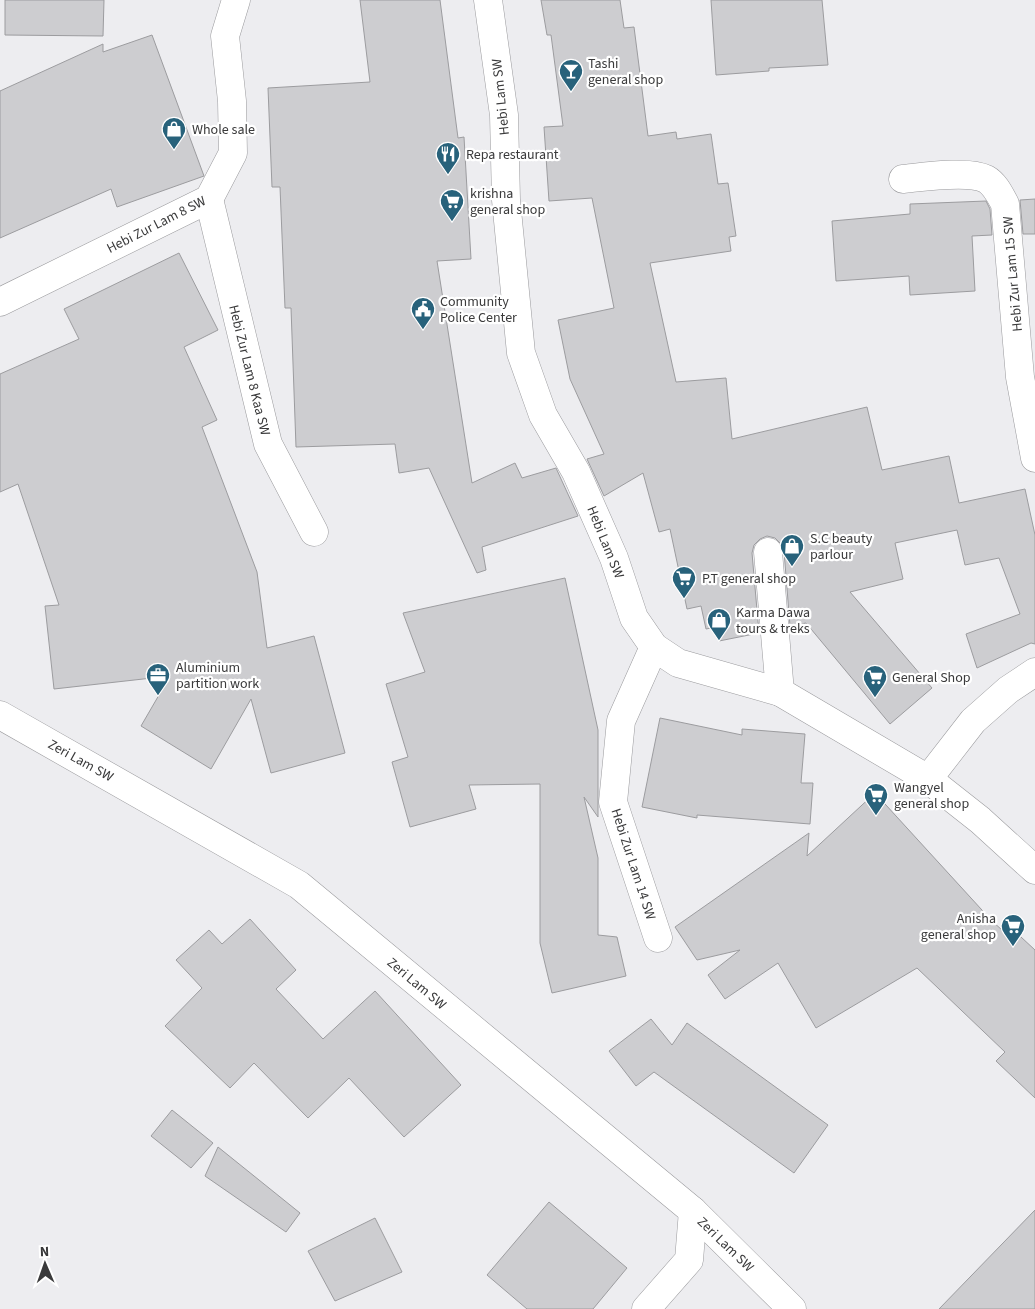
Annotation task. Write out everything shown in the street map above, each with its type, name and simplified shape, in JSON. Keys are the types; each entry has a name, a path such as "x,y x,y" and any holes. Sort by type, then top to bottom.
{"street":[{"name":"Hebi Zur Lam 8 SW","path":"0,302 209,200 233,153 232,102 225,36 236,0"},
{"name":"Hebi Lam SW","path":"488,0 504,115 506,200 521,353 543,416 576,472 614,558 634,618 654,647 678,663 780,692 928,779 980,820 1035,870"},
{"name":"Hebi Zur Lam 15 SW","path":"903,179 956,175 985,179 998,190 1005,204 1020,377 1035,458"},
{"name":"Hebi Zur Lam 8 Kaa SW","path":"209,200 268,444 314,532"},
{"path":"768,552 780,692"},
{"name":"Hebi Zur Lam 14 SW","path":"654,647 621,721 613,802 658,938"},
{"path":"928,779 973,721 1008,690 1035,672"},
{"name":"Zeri Lam SW","path":"0,715 299,885 693,1211 792,1309"},
{"path":"646,1309 689,1260 693,1211"}],"building":[{"path":"5,0 104,0 103,36 5,35"},
{"path":"360,0 440,0 458,138 464,137 471,259 437,261 472,483 515,463 522,478 556,468 578,516 482,547 486,570 477,573 429,468 399,473 395,444 296,447 291,308 285,308 280,187 272,187 268,88 370,82"},
{"path":"541,0 620,0 624,28 634,27 648,136 676,132 677,139 711,134 718,184 728,183 736,236 729,237 731,251 650,263 676,382 726,378 732,439 867,407 882,470 949,456 959,503 1025,489 1035,535 1035,644 1031,643 977,668 966,634 1020,614 999,558 965,565 957,530 895,543 903,579 850,592 932,688 890,724 806,623 790,626 784,551 781,544 775,538 767,536 760,539 754,545 752,553 759,633 719,641 716,627 706,629 701,606 687,609 670,529 659,532 643,473 604,496 587,459 604,454 570,379 558,320 614,308 592,198 549,201 544,127 563,126 551,35 547,35"},
{"path":"711,0 822,0 828,65 769,68 769,71 716,75"},
{"path":"152,35 204,176 117,207 111,189 0,238 0,91 103,44 103,52"},
{"path":"1035,199 1035,234 1023,234 1020,200"},
{"path":"986,201 990,209 992,235 972,236 975,291 910,295 909,276 836,281 832,221 910,214 910,204"},
{"path":"179,253 218,330 184,347 217,420 202,427 257,572 267,648 314,636 345,753 271,773 251,699 211,769 141,726 170,676 54,689 45,606 59,605 18,484 0,492 0,374 79,339 64,309"},
{"path":"565,578 598,730 598,817 584,797 598,858 598,935 617,937 626,976 552,993 540,943 540,784 469,785 476,809 410,827 392,762 408,757 386,684 425,672 403,613"},
{"path":"660,718 742,735 742,729 805,734 801,783 813,783 810,824 697,815 697,818 642,807"},
{"path":"875,793 992,921 1002,930 1007,924 1035,950 1035,1098 996,1061 1005,1052 917,968 816,1028 778,963 725,999 708,975 740,950 697,960 675,927 809,833 807,856"},
{"path":"250,919 296,970 276,989 323,1039 375,991 461,1085 404,1137 349,1078 308,1118 254,1063 230,1088 165,1026 202,988 176,960 209,930 222,944"},
{"path":"651,1019 672,1045 687,1023 828,1125 794,1173 654,1072 636,1086 609,1051"},
{"path":"172,1110 213,1143 191,1168 151,1136"},
{"path":"218,1147 300,1213 286,1232 205,1176"},
{"path":"549,1202 627,1268 593,1309 527,1309 487,1275"},
{"path":"1035,1210 1035,1309 939,1309"},
{"path":"375,1218 402,1272 335,1301 308,1251"}],"place":[{"name":"Tashi general shop","path":"571,92"},
{"name":"Whole sale","path":"174,150"},
{"name":"Repa restaurant","path":"448,175"},
{"name":"krishna general shop","path":"452,222"},
{"name":"Community Police Center","path":"423,330"},
{"name":"S.C beauty parlour","path":"792,567"},
{"name":"P.T general shop","path":"684,599"},
{"name":"Karma Dawa tours & treks","path":"719,641"},
{"name":"Aluminium partition work","path":"158,696"},
{"name":"General Shop","path":"875,698"},
{"name":"Wangyel general shop","path":"876,816"},
{"name":"Anisha general shop","path":"1013,947"}]}
